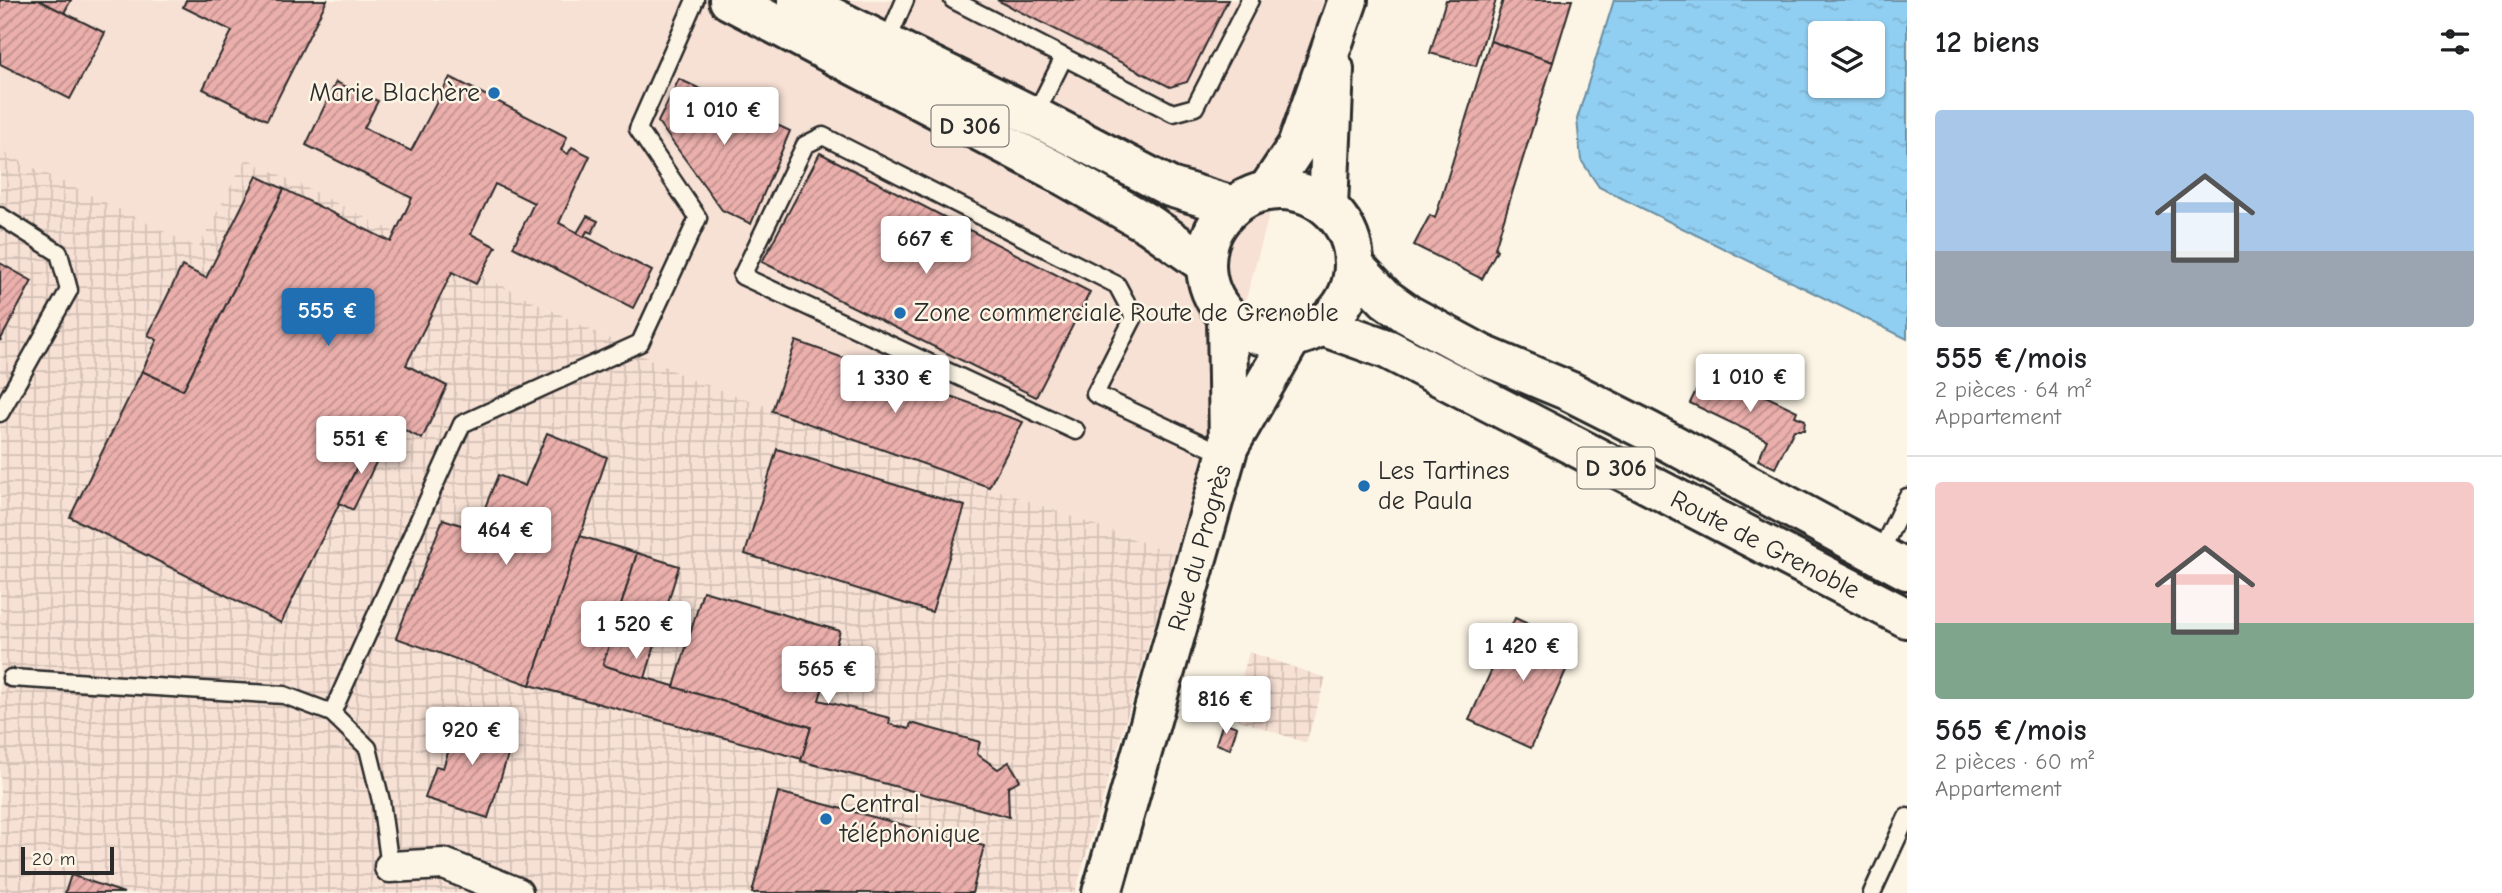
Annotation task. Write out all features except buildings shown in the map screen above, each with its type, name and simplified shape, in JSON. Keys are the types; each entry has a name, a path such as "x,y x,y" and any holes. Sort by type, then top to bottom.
{"main road":[{"name":"D 306","path":"729,0 1052,169 1150,225 1205,264"},
{"name":"D 306","path":"797,0 1170,187 1233,206"},
{"path":"1267,191 1297,146 1348,0"},
{"path":"1328,207 1334,46"},
{"path":"1289,190 1310,196 1328,207 1343,224 1352,244 1354,266 1350,289 1339,309 1307,332 1257,334 1227,317 1215,302 1207,283 1205,264 1208,243 1217,223 1233,206 1249,196 1267,191 1289,190"},
{"name":"Route de Grenoble","path":"1354,266 1386,299 1407,314 1483,355 1569,391 1650,432 1893,562"},
{"name":"Rue du Progrès","path":"1102,893 1228,450 1227,317"},
{"name":"Route de Grenoble","path":"1307,332 1388,349 1907,618"},
{"name":"Rue du Progrès","path":"1228,450 1307,332"}],"street":[{"path":"390,867 444,863 517,893"}],"lane":[{"path":"332,713 462,424 640,343 698,218 638,129 695,0"},
{"path":"886,44 905,0"},
{"path":"953,0 1173,113 1195,107 1250,0"},
{"path":"1034,117 1064,57"},
{"path":"1076,431 742,276 805,145 823,136 1117,285 1134,317 1095,394 1228,450"},
{"path":"0,216 59,253 69,290 0,413"},
{"path":"1893,562 1907,497"},
{"path":"11,678 284,695 332,713 368,748 381,801 390,867"},
{"path":"1872,893 1907,817"}],"shaded area":[{"name":"Zone commerciale Route de Grenoble","path":"0,0 1329,0 1175,554 688,378 246,158 198,249 0,151"},
{"path":"0,151 198,248 246,158 688,378 1175,554 1075,893 0,893"},
{"path":"1249,652 1326,678 1306,743 1231,717"}],"water":[{"path":"1614,0 1907,0 1907,339 1599,187 1581,160 1577,119"}],"place":[{"name":"Marie Blachère","path":"494,93"},
{"name":"Zone commerciale Route de Grenoble","path":"900,313"},
{"name":"Les Tartines de Paula","path":"1364,486"},
{"name":"Central téléphonique","path":"826,819"}]}
